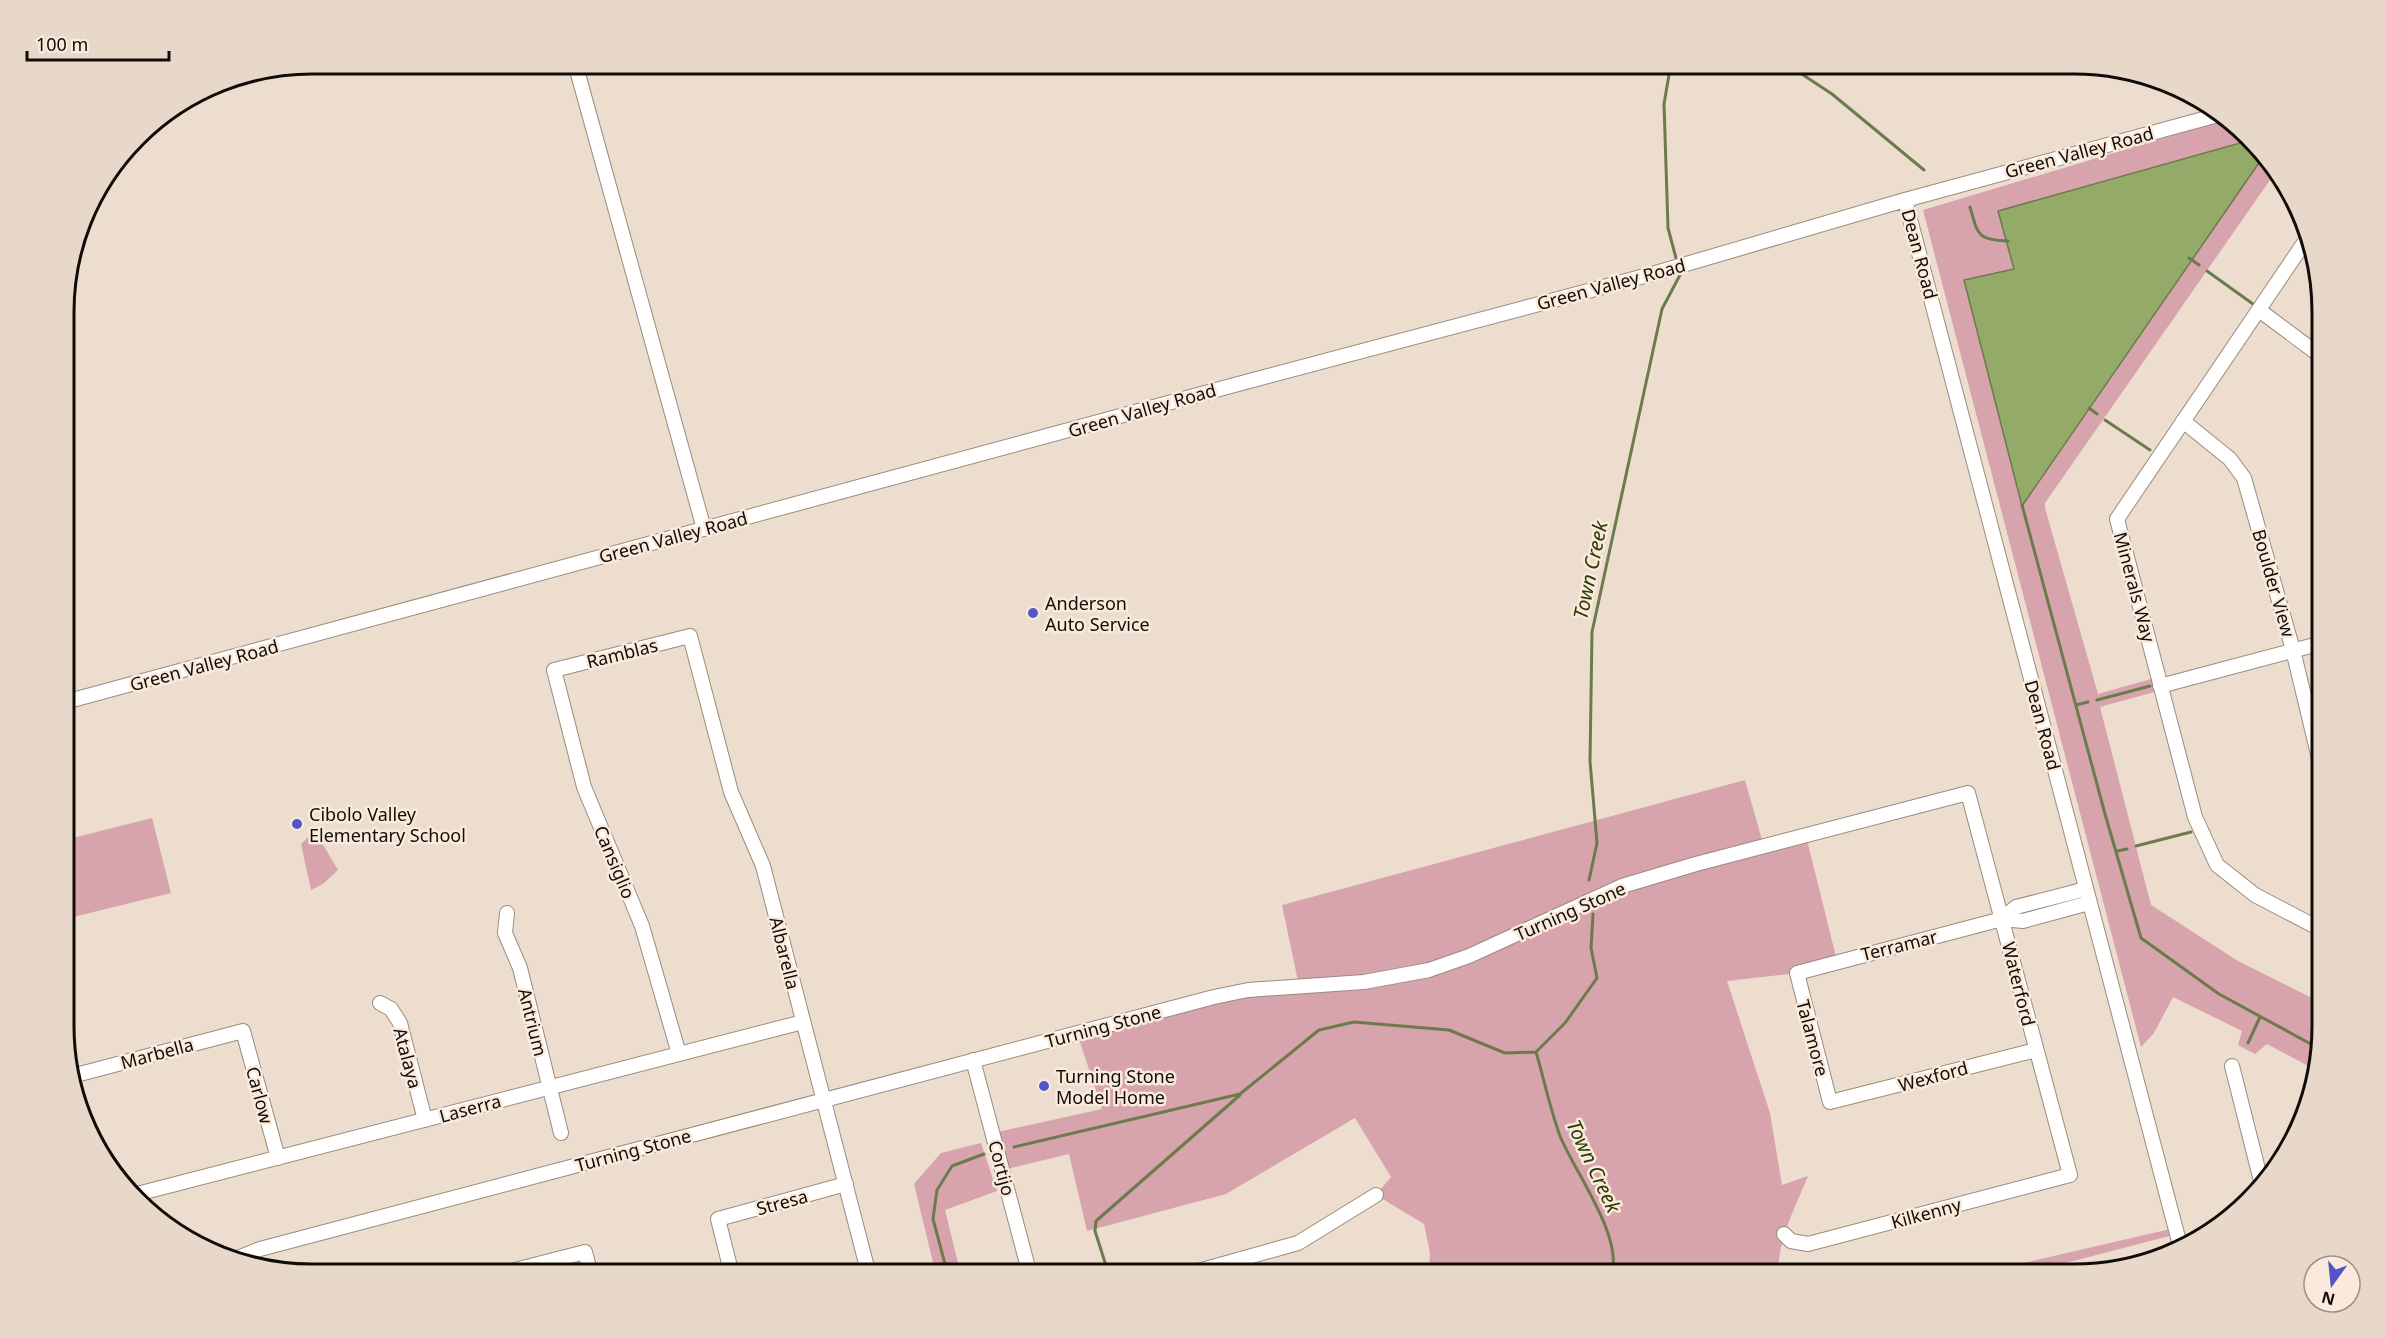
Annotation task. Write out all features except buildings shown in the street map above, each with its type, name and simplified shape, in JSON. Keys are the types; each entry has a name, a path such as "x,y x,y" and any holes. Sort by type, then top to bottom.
{"street":[{"path":"578,74 704,529"},
{"name":"Green Valley Road","path":"74,700 1434,331 1653,274 1905,200 2211,117"},
{"name":"Dean Road","path":"1905,200 2179,1241"},
{"name":"Minerals Way","path":"2303,245 2117,519 2194,817 2217,865 2255,895 2312,925"},
{"path":"2259,310 2312,350"},
{"name":"Boulder View","path":"2183,422 2230,459 2244,478 2293,650 2312,729"},
{"name":"Ramblas","path":"554,670 690,636"},
{"name":"Albarella","path":"690,636 731,792 763,866 866,1264"},
{"path":"2160,686 2312,645"},
{"name":"Cansiglio","path":"554,670 584,787 642,926 679,1054"},
{"name":"Turning Stone","path":"245,1255 974,1060 1248,990 1389,979 1429,970 1469,956 1622,886 1696,864 1968,793"},
{"name":"Waterford","path":"1968,793 2070,1175"},
{"name":"Terramar","path":"2002,919 2016,907 2086,889"},
{"name":"Terramar","path":"1797,973 2002,919 2023,921 2089,903"},
{"name":"Antrium","path":"507,913 505,933 520,968 561,1133"},
{"name":"Talamore","path":"1797,973 1830,1102"},
{"name":"Atalaya","path":"380,1003 391,1009 400,1023 424,1120"},
{"name":"Laserra","path":"141,1193 803,1022"},
{"name":"Marbella","path":"78,1074 243,1031"},
{"name":"Carlow","path":"243,1031 278,1158"},
{"name":"Wexford","path":"1830,1102 2036,1050"},
{"name":"Cortijo","path":"974,1060 1027,1264"},
{"path":"2232,1066 2260,1175"},
{"name":"Kilkenny","path":"1784,1234 1791,1241 1808,1244 2070,1175"},
{"name":"Stresa","path":"729,1264 718,1219 846,1184"},
{"path":"1223,1264 1298,1243 1376,1195"},
{"path":"538,1264 585,1252 588,1264"}],"shaded area":[{"path":"2218,122 2243,143 2271,178 2045,503 2045,508 2098,694 2151,679 2158,691 2100,707 2151,905 2238,961 2312,998 2312,1042 2309,1066 2267,1044 2255,1054 2238,1045 2242,1031 2173,997 2154,1033 2141,1047 1923,210"},
{"path":"2242,142 2259,162 2022,506 1964,280 2014,269 1998,211"},
{"path":"1745,780 1764,847 1806,836 1837,961 1797,973 1727,981 1770,1113 1782,1185 1808,1176 1784,1236 1779,1264 1430,1264 1430,1253 1424,1224 1376,1195 1391,1177 1355,1118 1226,1194 1087,1231 1069,1154 1003,1170 993,1133 1102,1109 1077,1033 1214,997 1299,986 1282,905"},
{"path":"152,818 171,893 74,917 74,838"},
{"path":"312,826 338,870 323,884 311,890 301,844 310,835"},
{"path":"981,1143 997,1191 945,1210 958,1264 933,1264 914,1184 941,1153"},
{"path":"2175,1228 2177,1234 2061,1264 2019,1264"}],"waterway":[{"name":"Town Creek","path":"1669,74 1664,104 1668,228 1676,258"},
{"path":"1802,74 1832,94 1924,170"},
{"path":"1970,207 1980,234 1990,239 2008,241"},
{"path":"2189,258 2199,265"},
{"path":"2207,271 2253,304"},
{"name":"Town Creek","path":"1589,880 1597,843 1590,761 1592,632 1662,309 1680,275"},
{"path":"2089,408 2097,414"},
{"path":"2105,420 2150,450"},
{"path":"2022,505 2105,814 2141,938 2219,994 2312,1044"},
{"path":"2097,700 2150,686"},
{"path":"2076,705 2088,702"},
{"path":"2136,846 2191,832"},
{"path":"2117,851 2127,849"},
{"name":"Town Creek","path":"1593,914 1591,948 1597,978 1565,1023 1536,1052 1560,1136 1605,1224 1611,1243 1612,1264"},
{"path":"2248,1043 2260,1017"},
{"path":"1014,1147 1240,1094 1319,1030 1354,1022 1449,1030 1505,1053 1536,1052"},
{"path":"1106,1264 1095,1231 1096,1221 1240,1095"},
{"path":"945,1264 933,1219 937,1190 952,1166 984,1154"}],"place":[{"name":"Anderson Auto Service","path":"1033,613"},
{"name":"Cibolo Valley Elementary School","path":"297,824"},
{"name":"Turning Stone Model Home","path":"1044,1086"}]}
